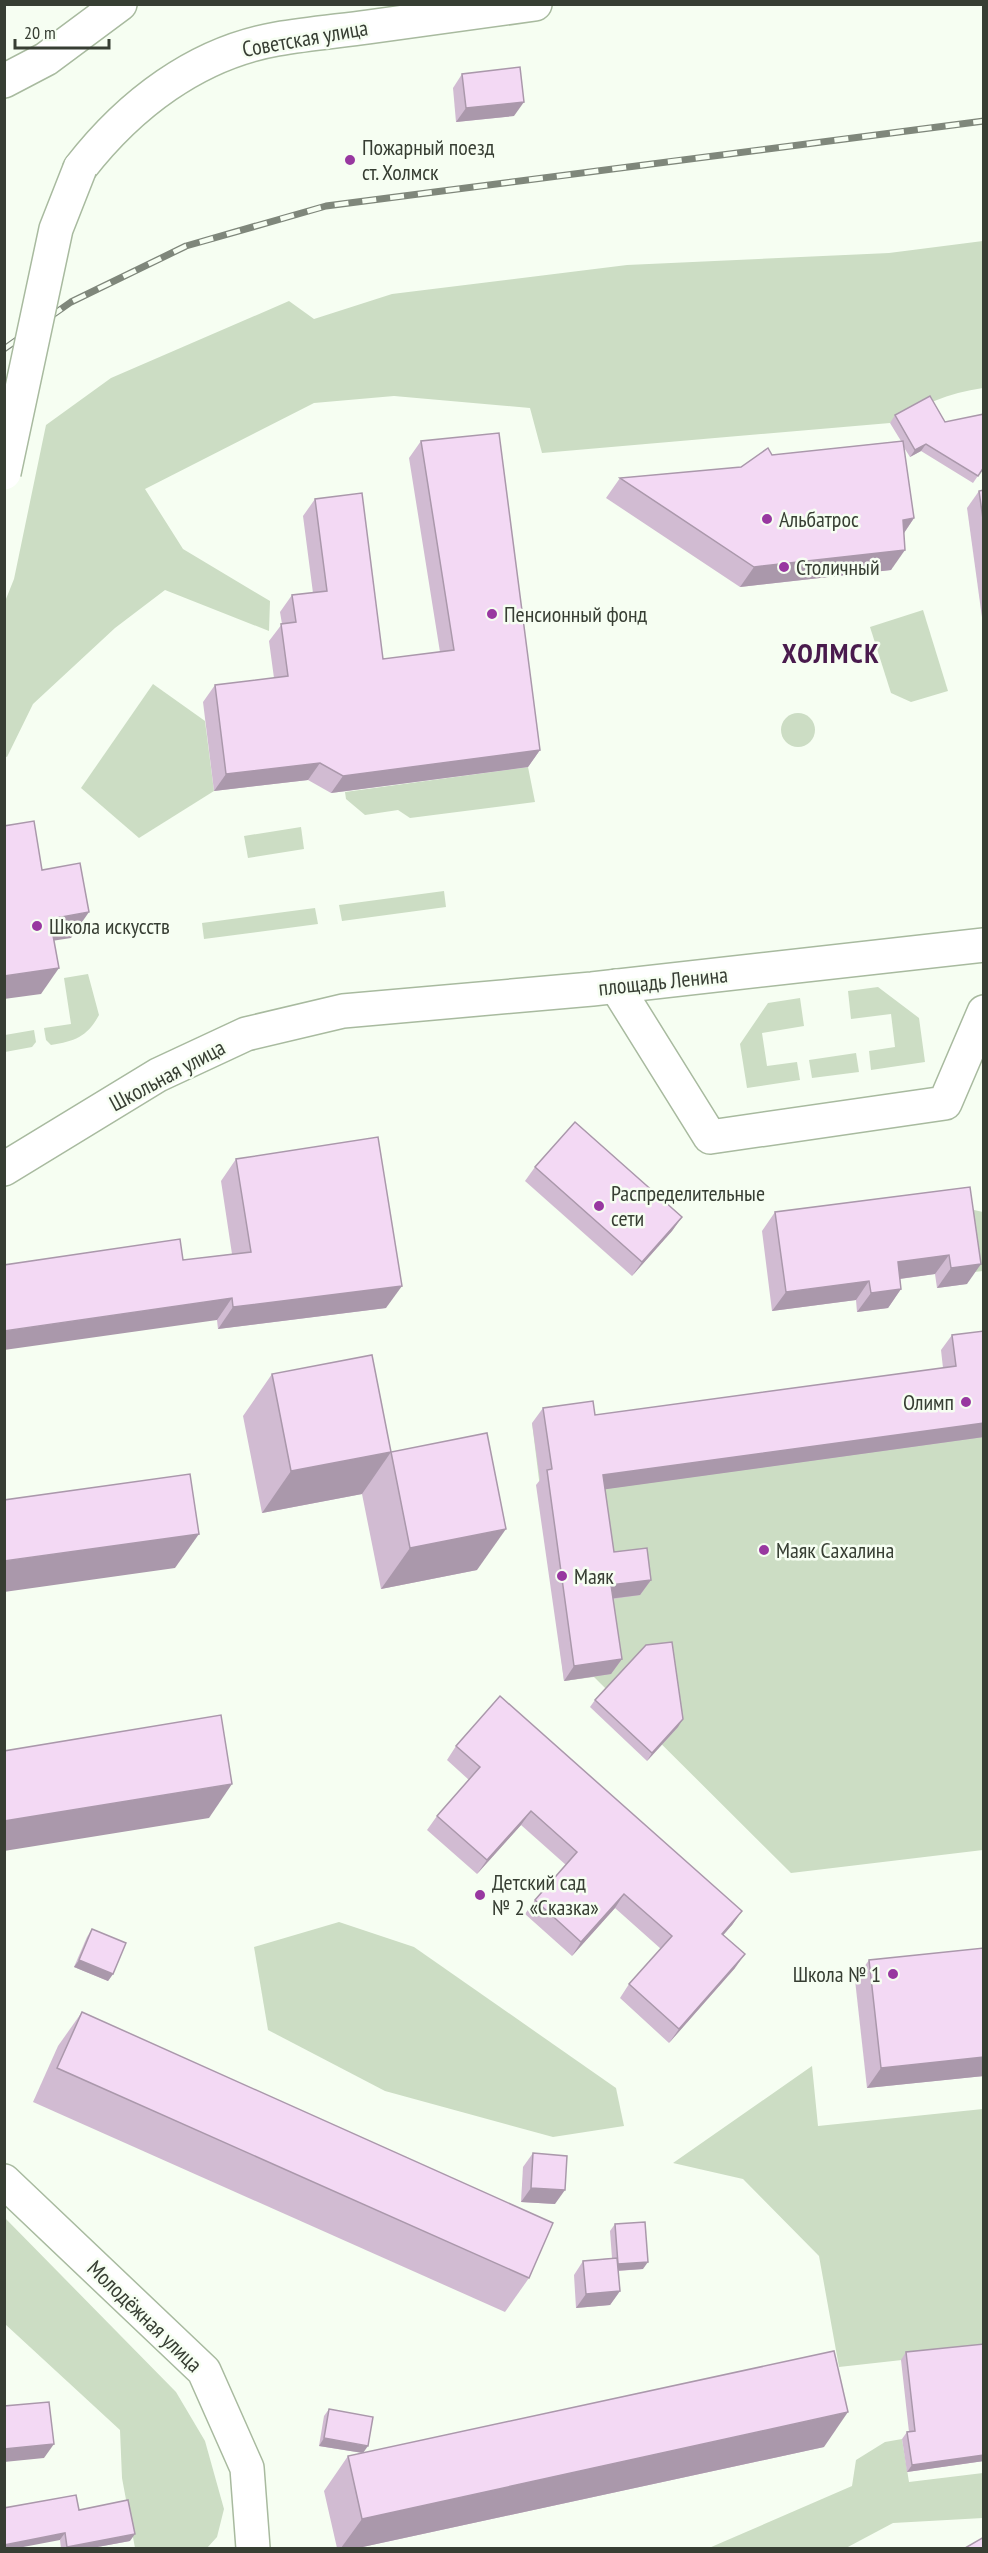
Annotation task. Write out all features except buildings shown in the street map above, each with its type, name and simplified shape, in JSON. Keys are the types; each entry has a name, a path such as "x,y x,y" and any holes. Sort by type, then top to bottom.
{"main road":[{"path":"4,81 46,59 120,4"},
{"name":"Советская улица","path":"4,473 57,229 80,168 104,138 146,99 186,73 232,51 275,39 535,4"},
{"name":"площадь Ленина","path":"343,1011 616,986 984,945"},
{"path":"616,986 710,1137 945,1103 984,1012"},
{"name":"Школьная улица","path":"4,1168 158,1075 246,1034 343,1011"},
{"name":"Молодёжная улица","path":"4,2181 204,2371 247,2468 253,2548"}],"green space":[{"path":"983,241 983,388 935,401 890,423 542,453 530,408 394,396 314,403 145,489 183,549 270,601 269,631 165,590 115,628 33,704 7,757 4,756 4,604 14,579 46,425 111,378 289,301 314,319 392,294 627,265 889,253"},
{"path":"923,610 948,691 911,702 891,693 870,627"},
{"path":"153,684 205,721 214,791 139,838 81,788"},
{"path":"798,713 810,718 815,730 810,742 798,747 786,742 781,730 786,718"},
{"path":"528,767 535,802 410,818 398,810 365,815 346,799 345,792"},
{"path":"301,827 304,849 248,858 244,836"},
{"path":"444,891 446,907 342,921 339,905"},
{"path":"315,908 318,924 204,939 202,923"},
{"path":"88,974 99,1015 80,1037 51,1045 46,1040 44,1028 71,1024 64,978"},
{"path":"878,987 919,1018 925,1062 871,1070 869,1051 895,1047 891,1014 851,1019 848,991"},
{"path":"800,998 804,1026 762,1033 767,1066 797,1062 800,1080 747,1088 740,1044 768,1003"},
{"path":"34,1030 36,1042 32,1047 5,1052 5,1035"},
{"path":"856,1053 859,1072 812,1078 809,1060"},
{"path":"956,1206 983,1212 983,1271 966,1273"},
{"name":"Маяк Сахалина","path":"983,1344 983,1850 791,1873 594,1677 564,1681 532,1423 585,1430 945,1381"},
{"path":"339,1922 414,1947 616,2088 624,2126 553,2137 385,2091 268,2030 254,1947"},
{"path":"812,2066 818,2126 983,2109 983,2351 839,2367 819,2256 743,2179 673,2163"},
{"path":"4,2217 176,2392 205,2441 224,2509 217,2537 207,2548 135,2548 122,2478 120,2430 5,2324"},
{"path":"902,2439 909,2482 983,2473 983,2518 893,2523 846,2548 709,2548 852,2486 856,2460 885,2442"}],"railway":[{"path":"4,349 71,302 186,246 326,206 984,121"}],"place":[{"name":"Пожарный поезд ст. Холмск","path":"350,160"},
{"name":"Альбатрос","path":"767,519"},
{"name":"Столичный","path":"784,567"},
{"name":"Пенсионный фонд","path":"492,614"},
{"name":"Школа искусств","path":"37,926"},
{"name":"Распределительные сети","path":"599,1206"},
{"name":"Олимп","path":"966,1402"},
{"name":"Маяк Сахалина","path":"764,1550"},
{"name":"Маяк","path":"562,1576"},
{"name":"Детский сад № 2 «Сказка»","path":"480,1895"},
{"name":"Школа № 1","path":"893,1974"}],"district":[{"name":"ХОЛМСК","path":"831,652"}]}
